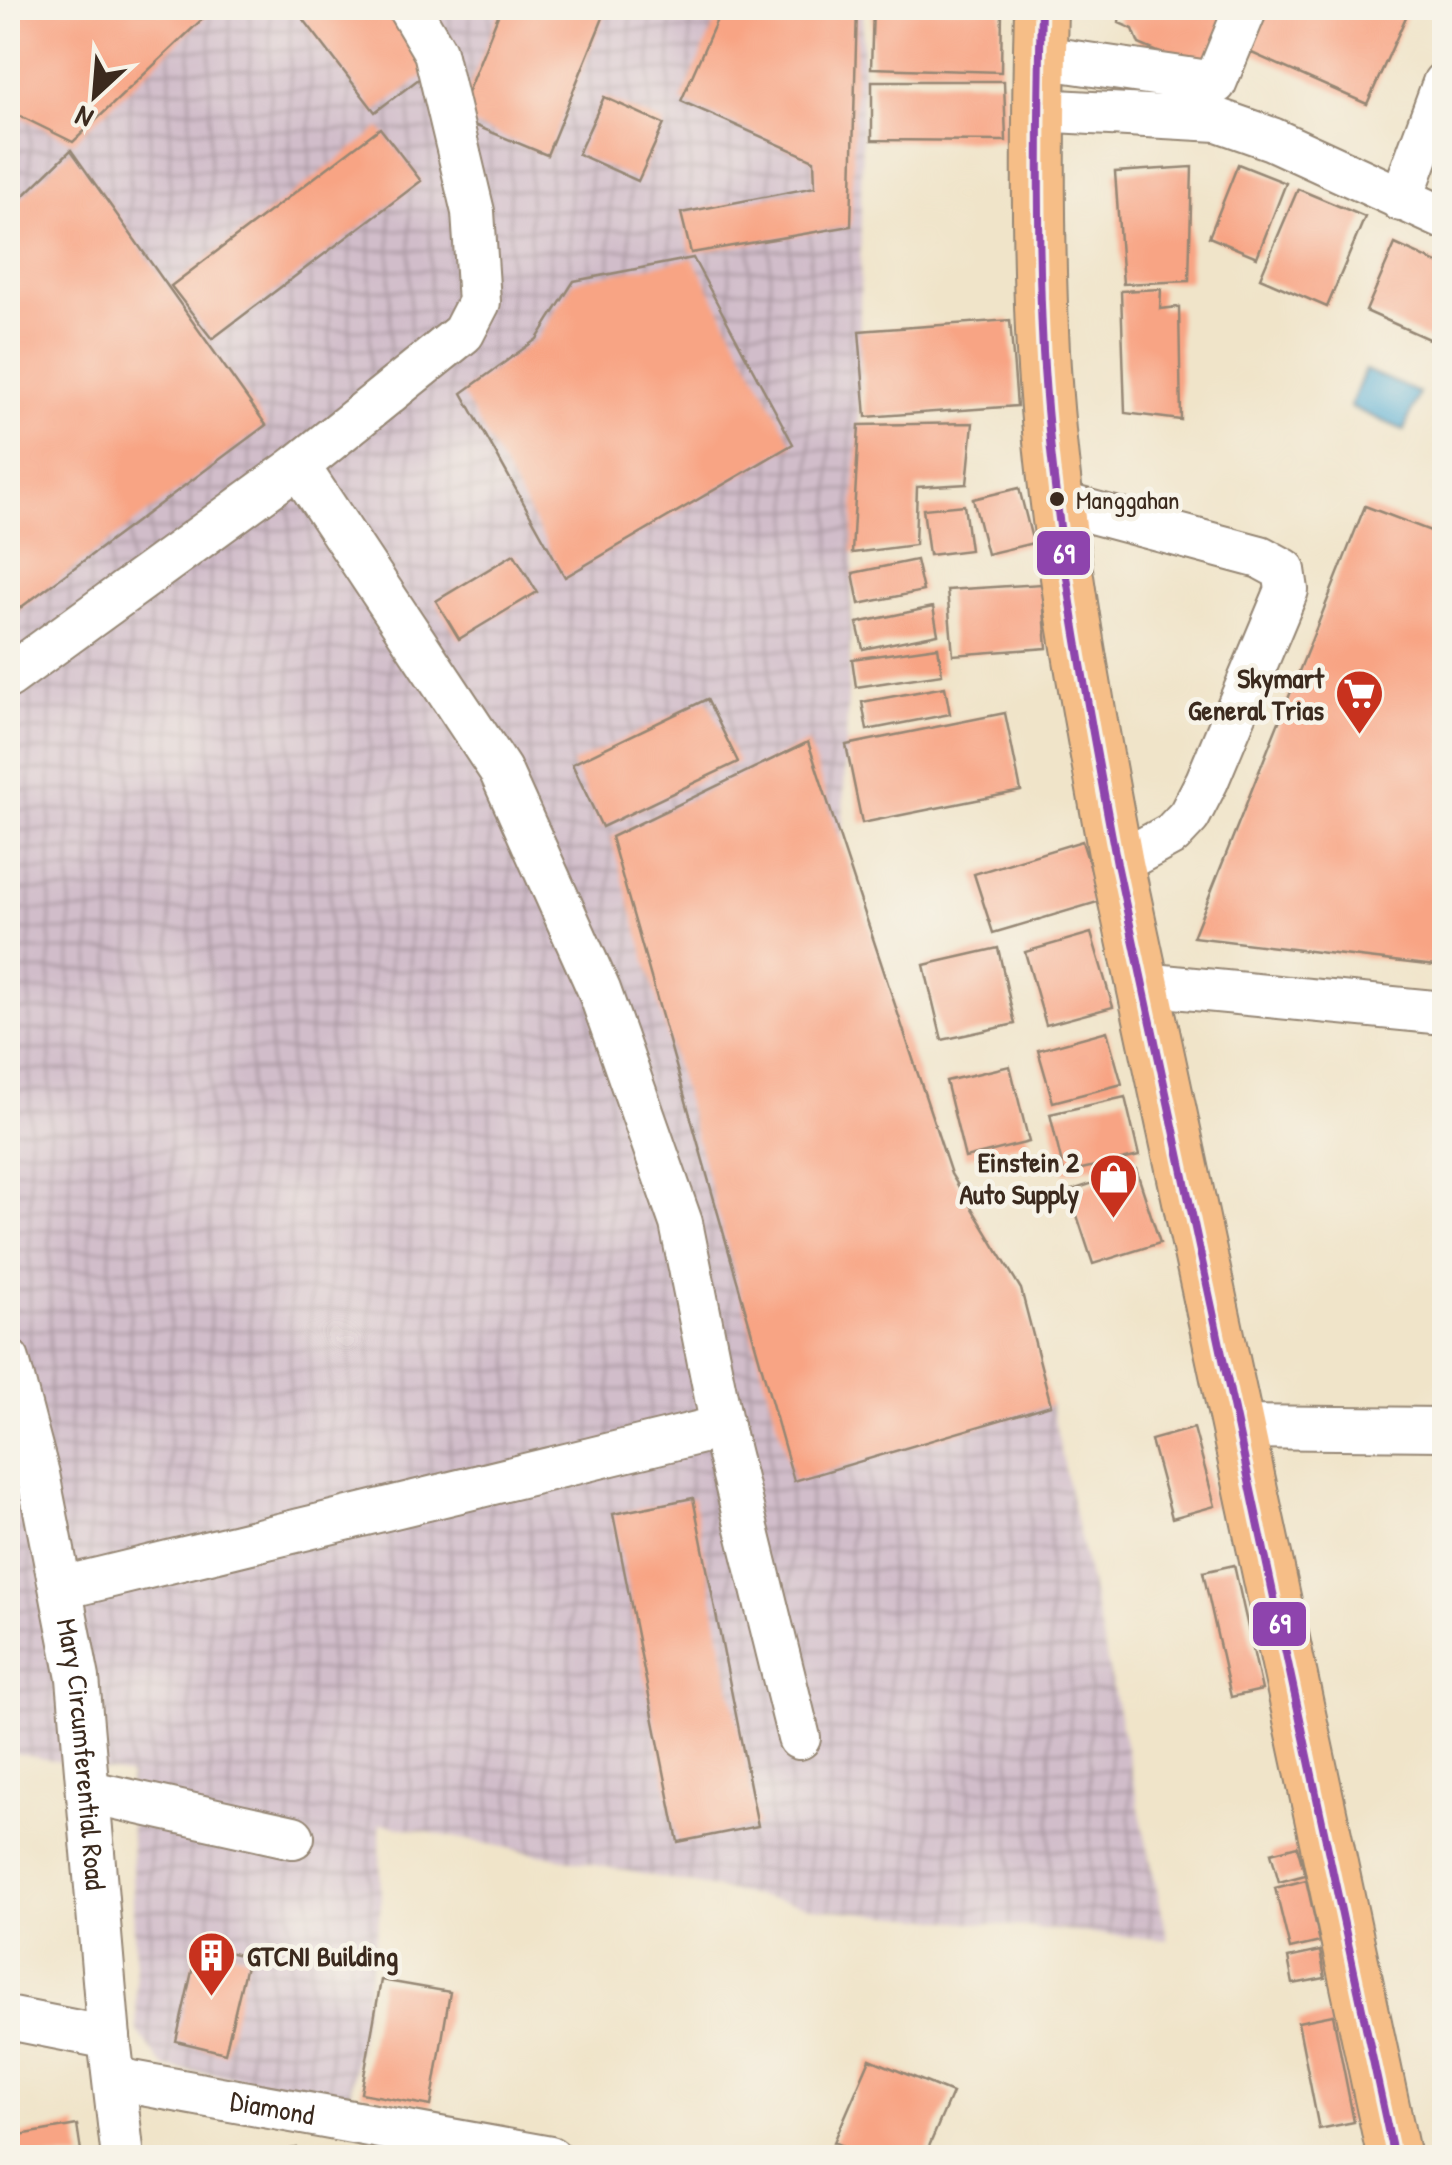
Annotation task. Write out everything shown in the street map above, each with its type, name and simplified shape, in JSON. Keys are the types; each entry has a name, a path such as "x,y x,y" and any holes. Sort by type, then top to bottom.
{"main road":[{"path":"1040,32 1043,353 1058,503 1094,742 1394,2158"}],"street":[{"path":"8,676 298,466 463,333 478,302 473,212 441,72 409,8"},
{"path":"1040,32 1214,82 1246,8"},
{"path":"1401,200 1444,82"},
{"path":"1038,110 1218,120 1272,139 1444,218"},
{"path":"298,466 500,770 599,990 681,1224 722,1427 799,1738"},
{"path":"1058,503 1260,557 1284,570 1288,590 1208,781 1189,816 1172,834 1117,864"},
{"path":"1143,984 1444,1013"},
{"name":"Mary Circumferential Road","path":"8,1360 38,1474 78,1678 123,2158"},
{"path":"1238,1426 1444,1430"},
{"path":"62,1588 722,1427"},
{"path":"90,1792 293,1837"},
{"name":"Diamond","path":"8,2018 112,2058 396,2144 550,2158"}],"shaded area":[{"path":"8,8 863,8 859,429 842,843 951,1174 1021,1289 1051,1405 1168,1940 822,1909 380,1823 381,1905 350,2095 164,2067 137,2031 129,1775 8,1752"}],"water":[{"path":"1365,370 1419,393 1404,430 1350,407"}],"building":[{"path":"9,8 214,8 73,142 8,110"},
{"path":"295,8 392,8 436,66 375,112"},
{"path":"501,8 607,8 547,155 457,118"},
{"path":"722,8 857,8 851,226 691,253 681,213 815,187 814,160 681,101"},
{"path":"873,8 1002,8 1001,72 871,68"},
{"path":"1120,8 1231,8 1205,72 1139,44 1133,29 1119,23"},
{"path":"1264,8 1410,8 1367,104 1245,50"},
{"path":"872,81 1004,81 1006,141 872,140"},
{"path":"604,97 664,124 638,181 578,154"},
{"path":"380,128 421,181 212,339 171,286"},
{"path":"71,150 266,425 8,617 8,211"},
{"path":"1238,164 1286,183 1257,257 1209,237"},
{"path":"1192,167 1189,281 1123,284 1115,172"},
{"path":"1298,189 1365,217 1327,307 1260,278"},
{"path":"1395,244 1444,266 1444,346 1366,311"},
{"path":"693,258 793,444 565,577 462,393 537,339 574,281"},
{"path":"1161,289 1160,309 1179,307 1181,420 1125,413 1121,291"},
{"path":"1010,320 1017,406 866,417 859,331"},
{"path":"973,423 967,484 917,487 915,545 852,553 859,425"},
{"path":"1019,488 1033,543 987,554 973,499"},
{"path":"964,505 970,550 929,555 923,509"},
{"name":"Skymart General Trias","path":"1365,506 1444,536 1444,967 1193,937"},
{"path":"514,554 537,592 459,639 436,601"},
{"path":"916,560 923,591 859,604 853,573"},
{"path":"1042,584 1047,648 953,655 947,590"},
{"path":"933,607 938,634 863,649 857,623"},
{"path":"938,647 942,674 856,687 852,659"},
{"path":"945,687 950,714 867,730 862,702"},
{"path":"707,699 738,762 602,827 572,764"},
{"path":"1005,713 1021,791 862,823 846,745"},
{"path":"808,742 951,1174 1021,1289 1051,1405 794,1481 611,837"},
{"path":"1082,841 1101,901 993,933 974,874"},
{"path":"1091,933 1113,1007 1046,1025 1025,952"},
{"path":"998,948 1015,1024 942,1040 924,965"},
{"path":"1107,1031 1122,1084 1053,1102 1038,1050"},
{"path":"1010,1066 1029,1142 965,1158 946,1081"},
{"path":"1125,1097 1139,1156 1064,1173 1050,1114"},
{"path":"1136,1169 1160,1243 1093,1264 1069,1191"},
{"path":"1194,1428 1215,1506 1172,1518 1151,1440"},
{"path":"693,1498 758,1826 678,1842 613,1514"},
{"path":"1234,1565 1262,1690 1231,1697 1203,1572"},
{"path":"1297,1846 1305,1875 1279,1882 1271,1853"},
{"path":"1306,1880 1320,1942 1290,1949 1275,1888"},
{"name":"GTCNI Building","path":"198,1945 248,1957 225,2053 176,2041"},
{"path":"1320,1951 1325,1978 1293,1984 1288,1958"},
{"path":"381,1980 450,1992 431,2106 361,2093"},
{"path":"1333,2015 1354,2122 1319,2129 1298,2022"},
{"path":"870,2059 952,2093 924,2158 871,2158 834,2142"},
{"path":"77,2125 82,2158 8,2158 8,2137"},
{"path":"297,2148 299,2158 254,2158 254,2155"}],"transit line":[{"name":"69","path":"1041,8 1043,351 1054,479 1082,673 1117,864 1394,2158"}],"place":[{"name":"Manggahan","path":"1057,499"},
{"name":"Skymart General Trias","path":"1359,736"},
{"name":"Einstein 2 Auto Supply","path":"1114,1220"},
{"name":"GTCNI Building","path":"212,1998"}]}
